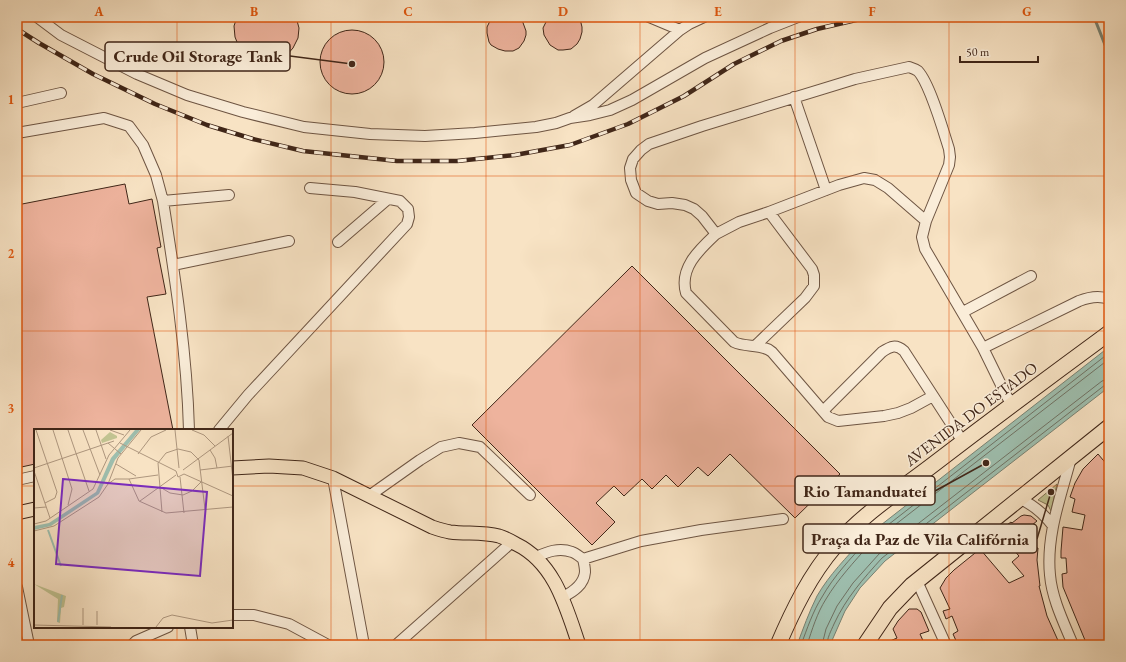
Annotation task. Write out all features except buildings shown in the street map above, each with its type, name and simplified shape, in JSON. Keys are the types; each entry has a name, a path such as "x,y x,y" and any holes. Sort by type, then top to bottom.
{"highway":[{"name":"AVENIDA DO ESTADO","path":"778,645 806,585 834,546 855,525 1109,333"},
{"path":"866,645 890,608 912,585 1109,427"}],"main road":[{"path":"233,468 269,466 303,468 333,478 432,527 449,532 500,536 524,547 547,569 563,598 579,645"},
{"path":"17,513 34,509"}],"street":[{"path":"37,17 61,35 137,74 187,95 243,112 304,127 370,134 425,136 475,133 536,126 556,123 570,118 610,110 632,100 705,58 770,28 798,17"},
{"path":"650,17 680,30"},
{"path":"570,118 592,104 680,30 704,17"},
{"path":"716,234 702,216 694,209 672,204 648,202 636,193 631,180 630,168 633,159 641,150 649,144 702,126 855,79 899,68 909,67 917,70 930,94 949,149 950,157 949,165 926,221 922,237 925,249 983,348 1012,405"},
{"path":"17,104 60,93"},
{"path":"794,97 826,190"},
{"path":"17,133 104,118 129,126 143,145 156,176 163,201 179,301 189,408 189,429"},
{"path":"926,221 888,188 876,180 864,178 839,184 769,212 738,222 716,234 693,258 686,270 684,286 686,293 734,342 740,345 767,348 772,352 828,417 838,421 884,416 911,408 933,396"},
{"path":"220,429 248,395 407,224 409,217 408,209 400,201 355,192 310,188"},
{"path":"163,201 229,195"},
{"path":"338,242 388,199"},
{"path":"755,346 805,298 814,286 815,281 812,269 769,212"},
{"path":"173,264 289,241"},
{"path":"962,312 1031,276"},
{"path":"983,348 1079,301 1091,297 1102,297 1109,299"},
{"path":"823,411 882,352 894,346 899,347 904,351 963,442"},
{"path":"369,496 440,447 459,443 480,447 530,495"},
{"path":"1071,458 1053,526 1049,557 1050,576 1054,594 1073,645"},
{"path":"17,480 34,476"},
{"path":"333,478 364,645"},
{"path":"1020,499 1038,509 1053,526"},
{"path":"583,559 641,541 701,530 783,519"},
{"path":"396,645 512,542"},
{"path":"536,557 552,550 560,550 572,552 583,559 585,572 581,584 563,598"},
{"path":"917,581 946,645"},
{"path":"17,587 29,645"},
{"path":"233,615 254,615 288,624 328,645"},
{"path":"132,645 136,641 166,628"},
{"path":"190,628 194,645"}],"green space":[{"path":"1057,484 1051,511 1048,505 1038,500"}],"water":[{"path":"1109,347 1109,387 885,561 860,588 845,611 830,645 797,645 817,596 838,566 863,539"}],"waterway":[{"path":"1094,17 1109,55"}],"railway":[{"path":"17,29 93,74 155,104 207,125 253,139 303,151 397,161 457,161 515,155 570,145 628,124 684,96 734,64 781,41 817,29 869,17"}],"place":[{"name":"Crude Oil Storage Tank","path":"352,64"},
{"name":"Rio Tamanduateí","path":"986,463"},
{"name":"Praça da Paz de Vila Califórnia","path":"1051,492"}]}
